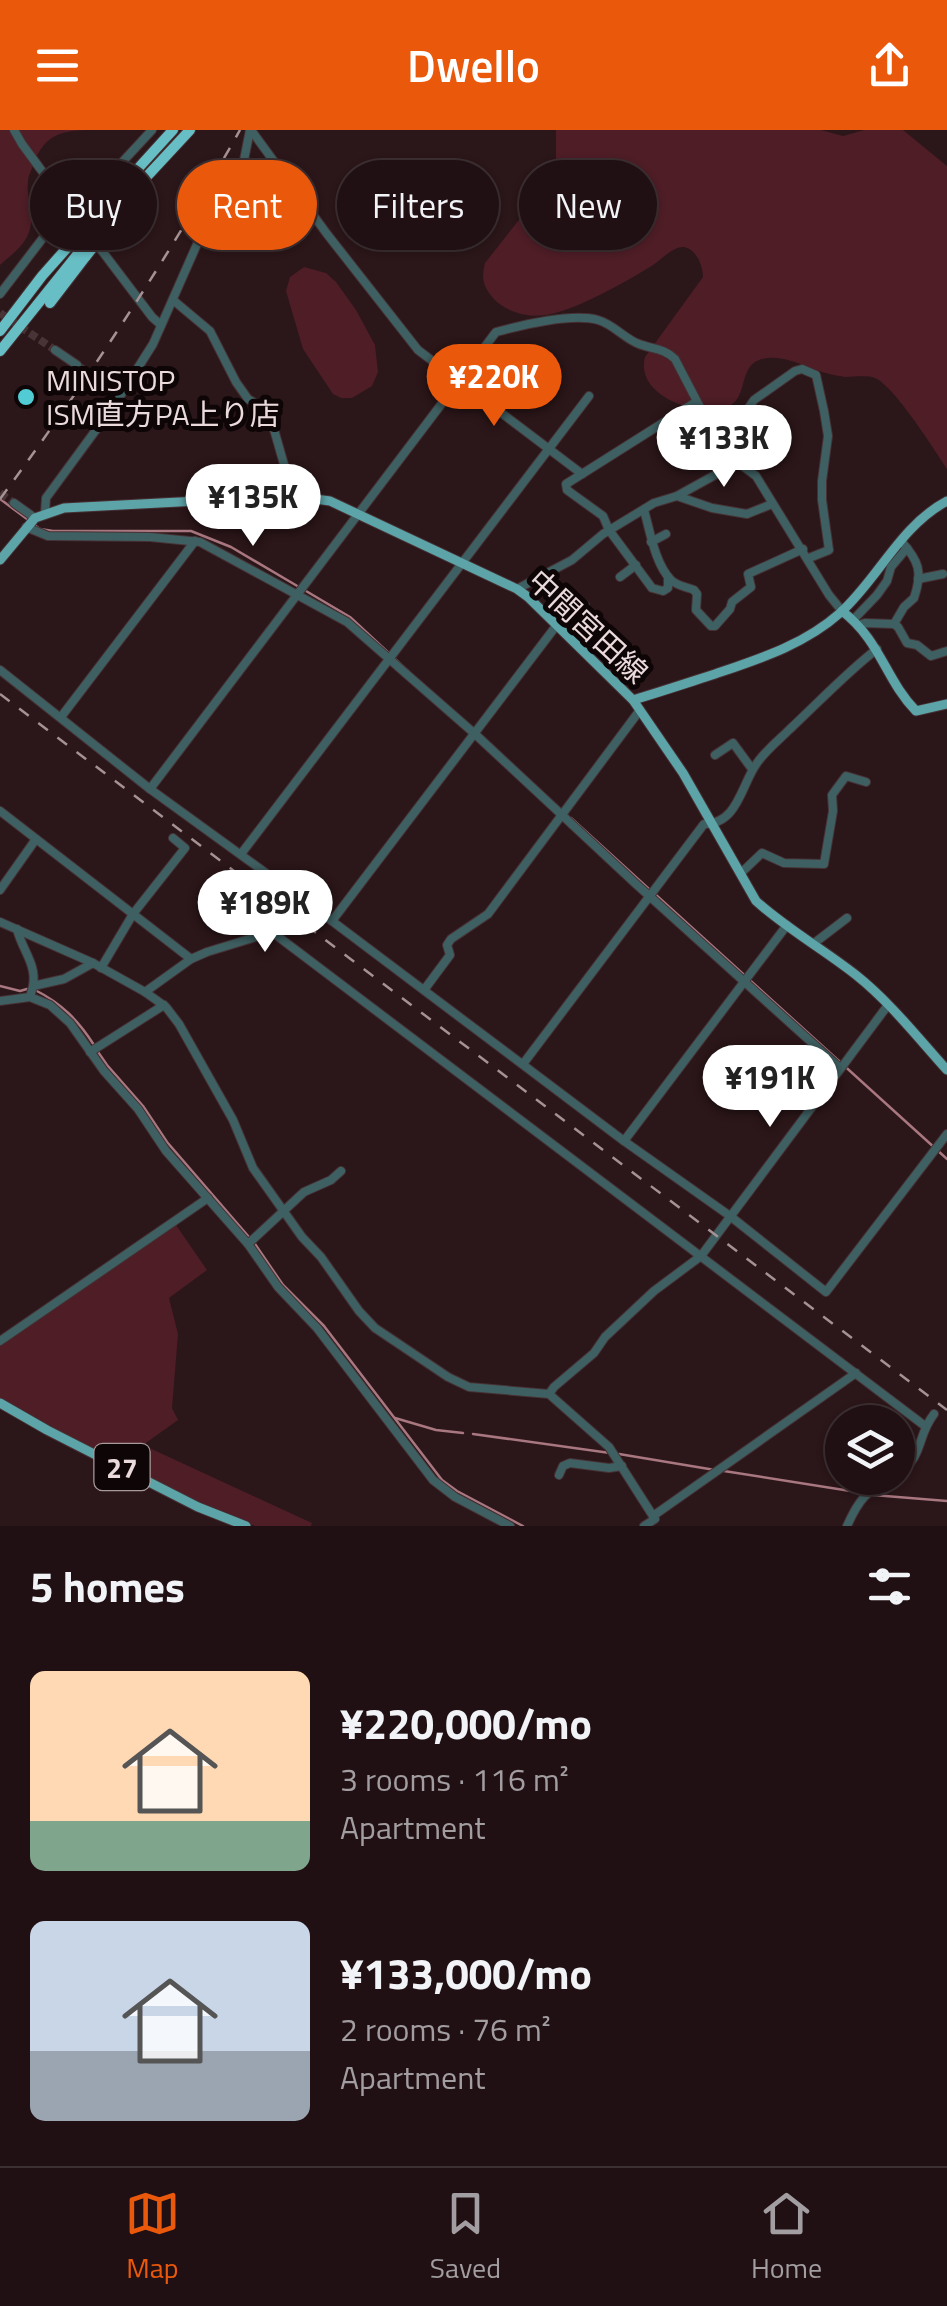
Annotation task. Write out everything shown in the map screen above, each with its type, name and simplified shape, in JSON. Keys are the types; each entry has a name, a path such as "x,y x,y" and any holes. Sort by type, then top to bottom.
{"highway":[{"path":"157,161 182,133"},
{"path":"50,303 79,250"},
{"path":"0,331 42,276 79,250"},
{"path":"0,351 79,250"}],"main road":[{"name":"中間宮田線","path":"40,516 64,508 294,496 330,501 517,589 640,710 683,773 756,901 858,977 947,1070"},
{"path":"632,700 770,655 807,637 842,611 904,544 926,514 947,501"},
{"path":"0,560 40,516"},
{"path":"842,611 877,649 904,699 916,711 947,704"},
{"name":"27","path":"0,1403 198,1506 246,1526"}],"street":[{"path":"14,130 34,160"},
{"path":"125,160 152,130"},
{"path":"14,503 40,516 46,498 154,344 198,242 234,194 250,130"},
{"path":"250,130 418,350 582,474"},
{"path":"0,294 33,250"},
{"path":"101,250 161,325"},
{"path":"173,300 210,331 248,399 267,410 294,496"},
{"path":"150,789 496,332 519,325 599,320 634,342 667,351 727,459 756,476 842,611"},
{"path":"55,350 77,365"},
{"path":"517,589 572,560 609,530 654,504 714,475 727,459 733,431 754,400 794,371 802,369 816,376 828,436 822,481 829,550 748,574 751,587 711,626 696,610 694,590 668,576 651,542 644,510"},
{"path":"100,381 121,393"},
{"path":"242,854 589,396"},
{"path":"668,576 668,588 652,588 603,516 567,490 566,484 696,402"},
{"path":"677,496 712,508 748,514 772,504"},
{"path":"26,527 48,536 195,540 347,622 840,1068"},
{"path":"651,542 666,534"},
{"path":"61,718 195,540"},
{"path":"856,623 886,581 904,544 918,562 918,579 914,598 894,624"},
{"path":"620,578 636,565"},
{"path":"918,579 943,574"},
{"path":"540,576 551,588 576,597 584,605"},
{"path":"856,623 894,624 908,643 931,656 947,651"},
{"path":"332,921 556,626"},
{"path":"523,1064 704,824 713,824 734,809 762,755 877,649"},
{"path":"0,670 150,789 730,1216 826,1292 947,1134"},
{"path":"424,990 450,956 446,945 488,914 640,710"},
{"path":"715,755 733,743 752,768"},
{"path":"741,873 762,853 784,864 824,864 832,795 846,776 866,782"},
{"path":"0,811 192,959"},
{"path":"33,986 64,979 97,965 185,848 173,838"},
{"path":"0,890 36,840"},
{"path":"146,992 192,959 272,932 301,899"},
{"path":"813,944 846,918"},
{"path":"0,922 97,965 164,1005 179,1024 233,1120 253,1168 375,1328 448,1378 469,1387 549,1394 609,1448 656,1520"},
{"path":"624,1140 787,926"},
{"path":"17,929 35,974 30,998"},
{"path":"272,932 926,1426"},
{"path":"0,1001 30,998 60,1012 166,1150 248,1244 278,1287 317,1328 433,1480 455,1497 510,1526"},
{"path":"90,1052 164,1005"},
{"path":"549,1394 654,1291 701,1256 888,1005"},
{"path":"248,1244 304,1192 341,1171"},
{"path":"0,1341 208,1198"},
{"path":"644,1526 856,1373"},
{"path":"915,1457 934,1414"},
{"path":"559,1476 570,1463 622,1466"},
{"path":"848,1526 865,1495"}],"shaded area":[{"path":"0,130 102,130 58,134 44,145 36,160 30,160 30,229 18,249 0,265"},
{"path":"556,130 821,130 843,136 864,130 903,130 947,166 947,469 903,405 875,378 839,376 770,358 754,363 737,400 721,409 695,409 657,391 644,370 645,357 703,277 698,258 688,248 674,249 615,287 562,311 528,315 498,303 485,286 485,263 519,220 519,250 657,250 657,160 556,160"},
{"path":"304,267 326,273 336,282 375,345 378,372 372,386 352,398 333,394 303,349 286,291 290,277"},
{"path":"176,1225 207,1270 169,1298 178,1334 172,1408 178,1420 143,1445 312,1523 311,1526 255,1526 203,1505 0,1398 0,1345"}],"waterway":[{"path":"0,499 27,519"},
{"path":"33,524 53,531 191,531 231,547 299,587"},
{"path":"306,591 350,617 409,672"},
{"path":"571,818 650,890"},
{"path":"656,895 947,1159"},
{"path":"0,986 27,989"},
{"path":"35,990 68,1013 94,1045"},
{"path":"98,1052 167,1142 255,1244 283,1285 324,1326 442,1480 523,1526"},
{"path":"395,1418 463,1433"},
{"path":"473,1434 610,1453"},
{"path":"619,1454 715,1470"},
{"path":"724,1471 825,1487"},
{"path":"873,1495 947,1501"}],"tunnel":[{"path":"0,313 55,350"},
{"path":"77,365 100,381"},
{"path":"0,493 14,503"}],"railway":[{"path":"0,499 126,318 240,130"},
{"path":"0,694 947,1410"}],"place":[{"name":"MINISTOP ISM直方PA上り店","path":"26,397"}]}
